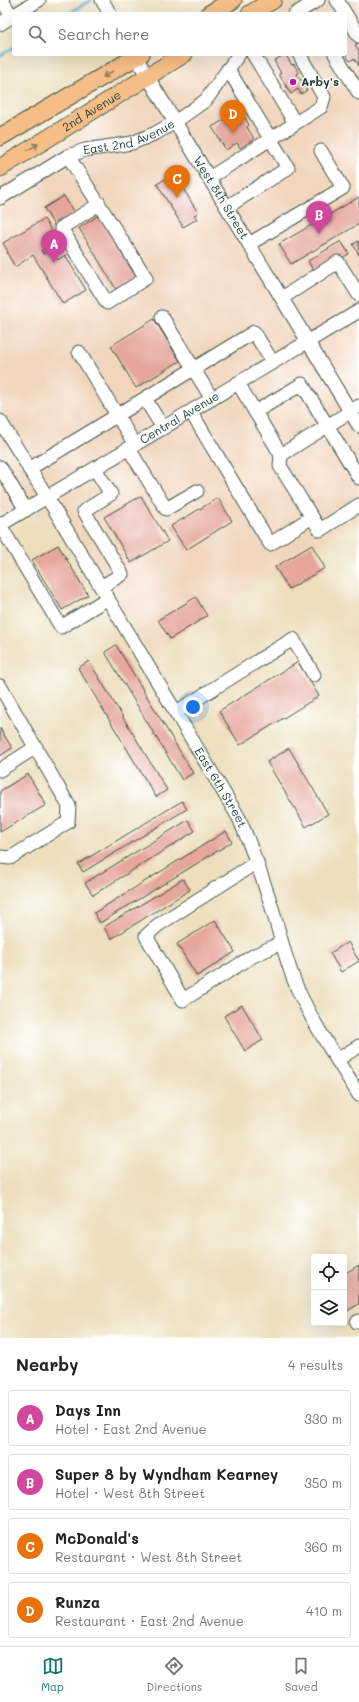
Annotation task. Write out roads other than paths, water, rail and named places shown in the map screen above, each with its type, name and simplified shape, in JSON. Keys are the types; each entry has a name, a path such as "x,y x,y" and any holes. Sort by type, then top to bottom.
{"main road":[{"path":"212,12 233,0"},
{"path":"253,12 273,0"},
{"name":"2nd Avenue","path":"0,137 135,56"},
{"name":"2nd Avenue","path":"0,168 181,56"}],"street":[{"path":"2,0 12,12"},
{"path":"19,12 39,0"},
{"path":"102,0 109,12"},
{"path":"309,10 318,0"},
{"path":"337,0 344,12"},
{"path":"0,24 12,16"},
{"path":"347,16 359,36"},
{"name":"West 8th Street","path":"138,56 175,122 308,342 355,409 359,426"},
{"name":"East 2nd Avenue","path":"0,198 68,156 85,150 132,143 156,133 175,122 206,100 238,56"},
{"path":"254,56 296,123"},
{"path":"209,178 321,107 324,97 300,56"},
{"path":"336,56 359,93"},
{"path":"227,207 288,168 228,69"},
{"path":"249,244 343,188 321,151"},
{"path":"68,156 99,203 146,278 107,303 61,228 99,203"},
{"path":"282,298 338,262 359,296"},
{"name":"Central Avenue","path":"0,525 359,311"},
{"path":"162,317 212,399"},
{"path":"29,469 254,332 273,363"},
{"path":"79,352 117,415 132,447 166,510 197,490"},
{"path":"238,383 281,455 280,466 320,530 359,505"},
{"path":"255,412 302,384 359,478"},
{"path":"145,399 163,428"},
{"path":"281,455 355,409"},
{"path":"191,412 270,544 312,517"},
{"name":"East 6th Street","path":"0,421 176,712 238,818 257,862 281,942 298,989 315,1024 359,1095"},
{"path":"0,525 61,627 104,593 122,574 84,511 111,494 95,468"},
{"path":"2,476 26,510"},
{"path":"176,712 293,640 314,675"},
{"path":"0,686 69,806 68,822 10,858 0,857"},
{"path":"0,770 36,748"},
{"path":"257,862 158,925 146,936 183,1000 253,956 281,942"},
{"path":"337,1060 359,1046"}],"waterway":[{"path":"71,12 91,0"},
{"path":"0,56 12,48"}],"place":[{"name":"Arby's","path":"293,82"},
{"name":"Runza","path":"233,133"},
{"name":"McDonald's","path":"177,198"},
{"name":"Super 8 by Wyndham Kearney","path":"319,234"},
{"name":"Days Inn","path":"54,263"}]}
